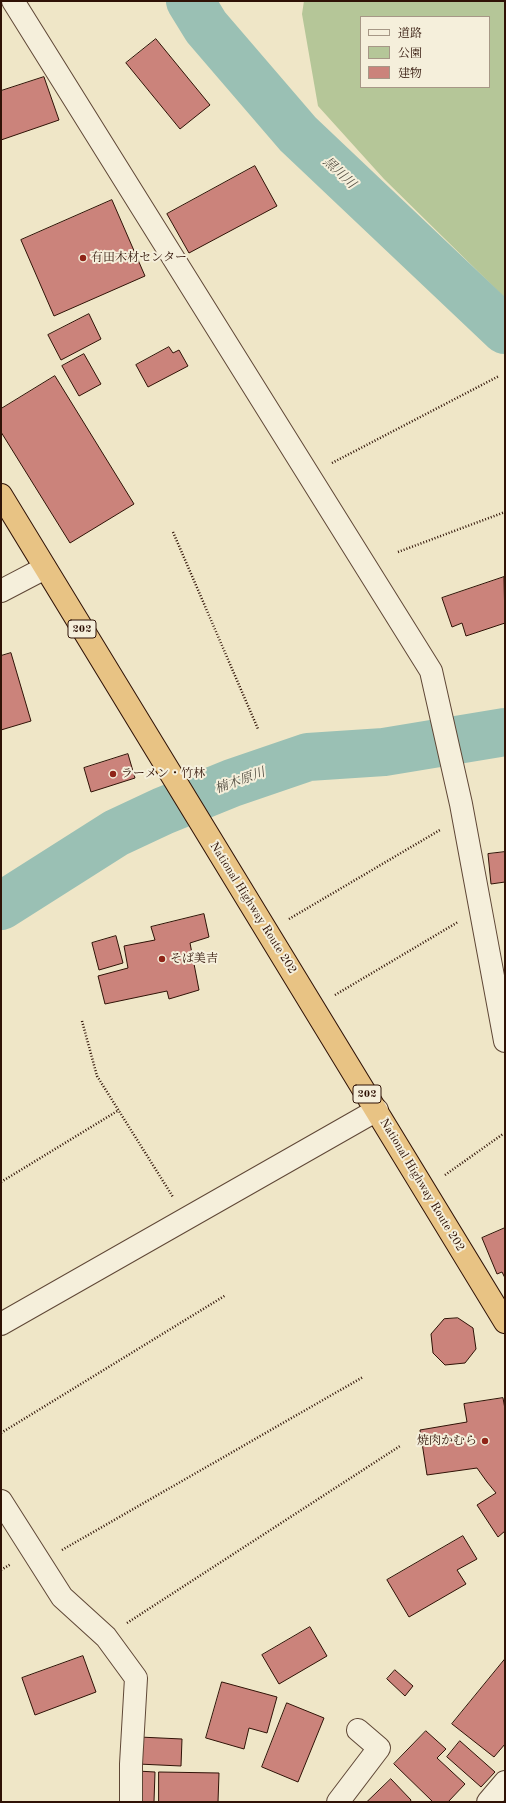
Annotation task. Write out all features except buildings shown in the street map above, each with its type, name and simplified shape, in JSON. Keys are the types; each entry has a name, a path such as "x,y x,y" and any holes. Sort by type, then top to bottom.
{"highway":[{"name":"National Highway Route 202","path":"1,495 505,1322"}],"street":[{"path":"13,1 430,671 461,804 505,1041"},
{"path":"1,591 45,568"},
{"path":"1,1324 377,1110"},
{"path":"1,1501 62,1598 106,1637 136,1678 131,1764 131,1802"},
{"path":"338,1802 379,1748 358,1730"},
{"path":"488,1802 505,1782"}],"path":[{"path":"332,463 499,376"},
{"path":"398,552 505,512"},
{"path":"173,532 258,729"},
{"path":"289,919 443,828"},
{"path":"335,996 459,922"},
{"path":"82,1021 97,1076 174,1199"},
{"path":"1,1182 118,1110"},
{"path":"443,1176 503,1134"},
{"path":"1,1433 226,1295"},
{"path":"56,1553 363,1377"},
{"path":"123,1625 400,1446"}],"green space":[{"path":"304,1 505,1 505,298 384,179 318,106 302,14"}],"waterway":[{"name":"黒川川","path":"190,1 206,27 298,134 505,330"},
{"name":"楠木原川","path":"1,906 116,833 163,811 232,783 308,757 384,752 505,732"}],"place":[{"name":"有田木材センター","path":"83,258"},
{"name":"ラーメン・竹林","path":"113,774"},
{"name":"そば美吉","path":"162,959"},
{"name":"焼肉かむら","path":"485,1441"}]}
